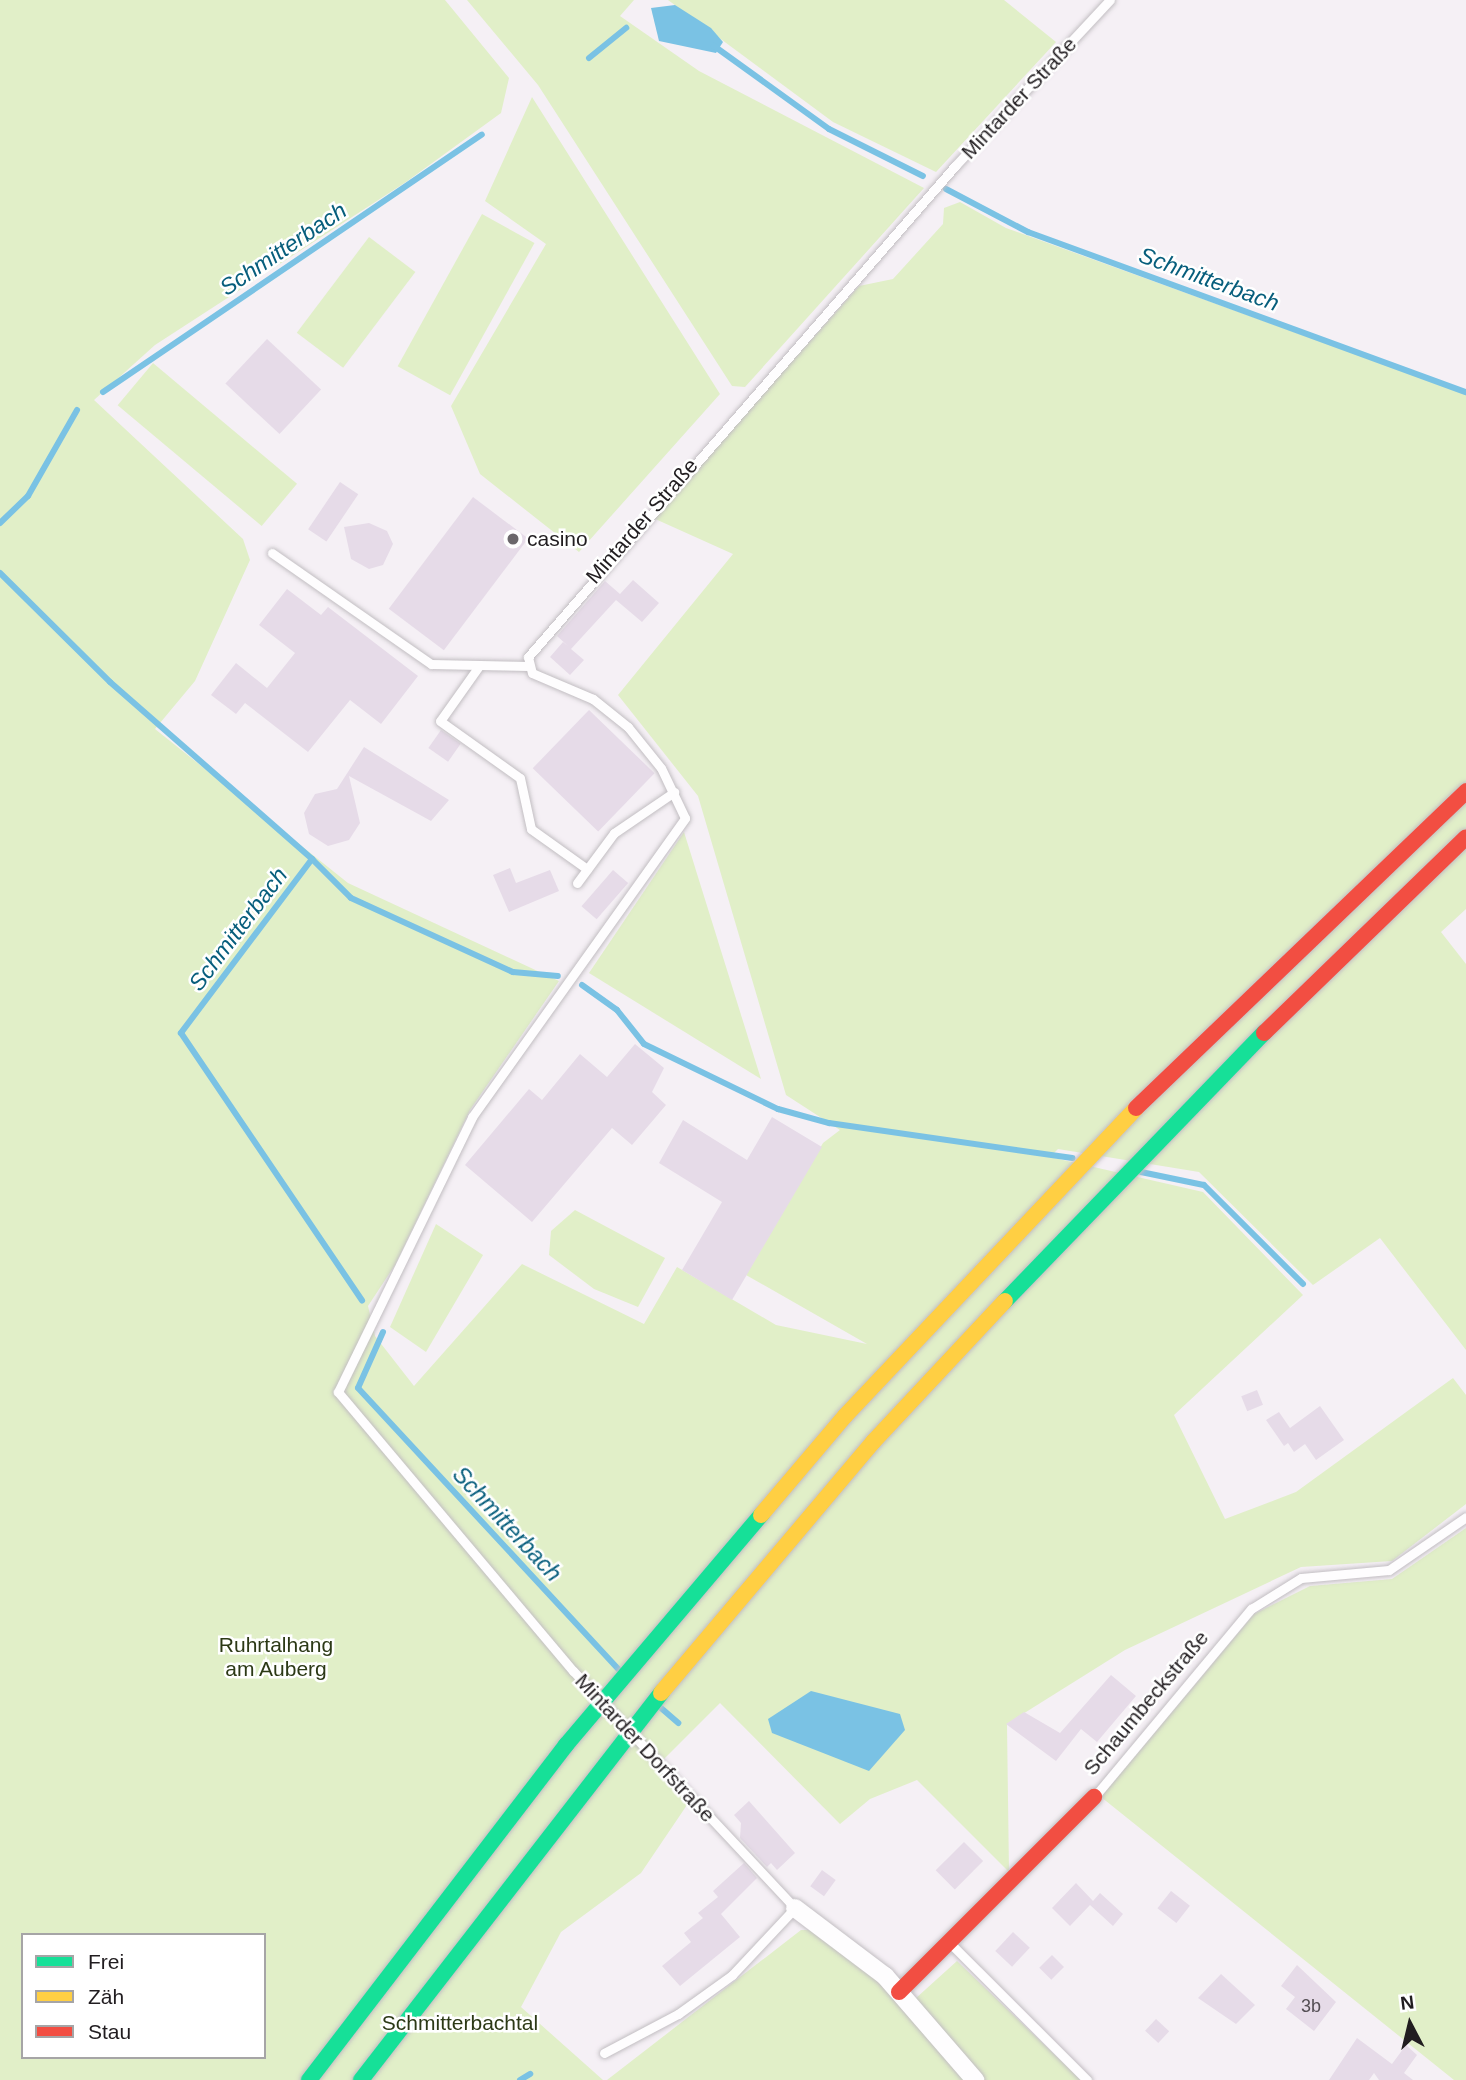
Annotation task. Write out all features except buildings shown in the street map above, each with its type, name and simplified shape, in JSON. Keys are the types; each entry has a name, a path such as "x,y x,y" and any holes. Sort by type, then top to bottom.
{"main road":[{"path":"309,2080 566,1745 845,1416 1154,1089 1466,791"},
{"path":"361,2080 604,1760 873,1441 1171,1123 1466,837"},
{"name":"Schaumbeckstraße","path":"899,1992 951,1944 1094,1797"}],"street":[{"name":"Mintarder Dorfstraße","path":"795,1908 836,1934 899,1992 975,2080"}],"lane":[{"name":"Mintarder Straße","path":"527,666 530,653 597,571 1110,0"},
{"path":"272,553 431,664 527,666 608,709 644,744 674,792 614,833 577,883"},
{"path":"479,666 440,720 520,778 531,829 587,869"},
{"name":"Mintarder Dorfstraße","path":"674,792 685,818 472,1117 338,1392 573,1671 795,1908"},
{"name":"Schaumbeckstraße","path":"1094,1797 1251,1609 1301,1577 1389,1570 1466,1517"},
{"path":"604,2053 678,2014 732,1975 795,1908"},
{"path":"951,1944 1087,2080"}],"green space":[{"path":"0,0 445,0 509,78 501,113 406,182 155,345 94,400 243,539 250,560 195,681 155,729 348,883 559,981 470,1110 395,1265 368,1306 375,1336 414,1386 522,1264 644,1324 677,1267 776,1325 867,1344 746,1275 823,1143 840,1130 786,1095 698,796 618,695 733,554 653,518 859,286 893,279 943,224 944,208 960,202 1006,228 1466,394 1466,909 1441,932 1466,964 1466,1350 1380,1238 1313,1285 1199,1172 1058,1149 1050,1157 1203,1192 1303,1295 1174,1415 1225,1519 1296,1492 1453,1378 1466,1395 1466,1504 1392,1561 1301,1567 1125,1650 1007,1724 1009,1872 917,1780 870,1799 840,1824 720,1703 657,1766 689,1802 641,1873 561,1932 521,2007 603,2080 0,2080"},
{"path":"467,0 634,0 620,16 699,71 924,188 745,387 732,386 538,85"},
{"path":"668,0 1004,0 1056,42 936,172 833,122"},
{"path":"532,97 720,394 579,552 480,474 451,406 546,244 485,201"},
{"path":"482,214 534,243 450,395 398,366"},
{"path":"369,237 415,272 343,368 297,333"},
{"path":"153,363 297,484 262,526 118,405"},
{"path":"684,832 761,1079 589,973"},
{"path":"575,1210 665,1258 638,1307 594,1289 549,1255 551,1231"},
{"path":"436,1224 483,1255 426,1352 390,1327"},
{"path":"1466,1528 1466,2080 1454,2080 1101,1797 1254,1614 1310,1586 1392,1579"},
{"path":"801,1930 814,1930 850,1953 905,2008 957,1961 1081,2080 607,2080"}],"water":[{"path":"675,5 711,28 723,42 716,53 659,41 651,8"},
{"path":"811,1691 900,1714 905,1730 869,1771 772,1733 768,1719"}],"waterway":[{"name":"Schmitterbach","path":"589,58 626,28"},
{"path":"714,46 829,129 923,176"},
{"name":"Schmitterbach","path":"103,392 482,134"},
{"name":"Schmitterbach","path":"946,189 1028,232 1466,392"},
{"name":"Schmitterbach","path":"0,523 28,496 77,410"},
{"name":"Schmitterbach","path":"0,573 110,682 312,859 181,1033 362,1300"},
{"path":"312,859 351,898 513,972 558,976"},
{"path":"582,985 617,1010 644,1044 778,1109 829,1123 1072,1158"},
{"path":"1141,1172 1204,1185 1303,1284"},
{"name":"Schmitterbach","path":"383,1332 358,1388 619,1670"},
{"name":"Schmitterbach","path":"661,1708 678,1723"},
{"name":"Schmitterbach","path":"520,2080 530,2074"}],"traffic: jam":[{"path":"1136,1108 1466,791"},
{"path":"1264,1033 1466,837"},
{"path":"899,1992 1094,1797"}],"traffic: fast":[{"path":"1005,1301 1264,1033"},
{"path":"309,2080 566,1745 761,1515"},
{"path":"361,2080 661,1693"}],"traffic: slow":[{"path":"761,1515 845,1416 1136,1108"},
{"path":"661,1693 873,1442 1005,1301"}],"place":[{"name":"casino","path":"513,539"}],"park label":[{"name":"Ruhrtalhang am Auberg","path":"276,1657"},
{"name":"Schmitterbachtal","path":"460,2023"}]}
